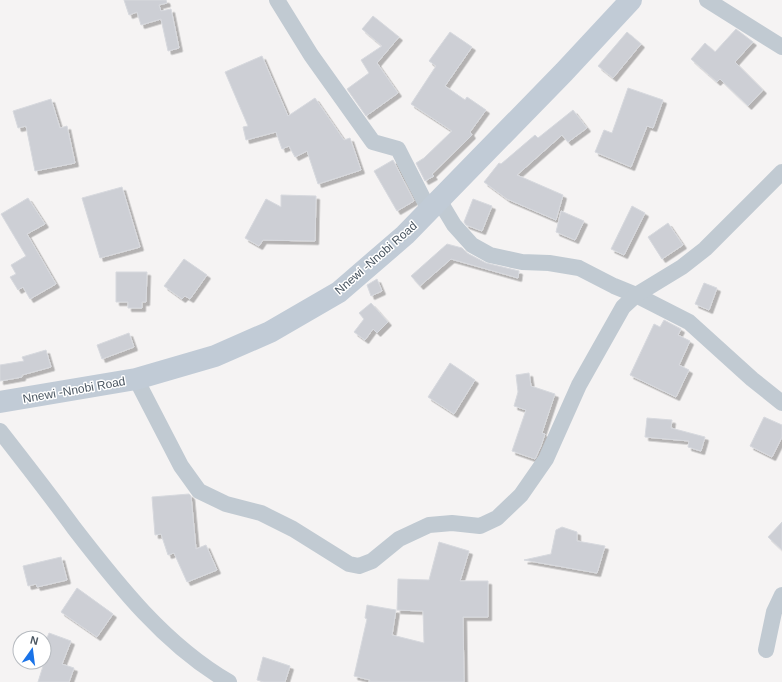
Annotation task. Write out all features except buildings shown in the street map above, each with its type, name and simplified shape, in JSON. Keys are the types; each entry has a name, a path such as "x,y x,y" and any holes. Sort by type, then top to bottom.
{"main road":[{"name":"Nnewi -Nnobi Road","path":"0,402 136,379 215,356 270,332 339,292 405,235 564,72 631,0"}],"street":[{"path":"277,0 311,55 373,142 398,149 434,205 472,245 490,254 522,262 549,263 579,268 689,322 752,379 782,403"},
{"path":"707,0 782,46"},
{"path":"136,379 180,466 198,491 226,504 261,513 293,528 349,564 359,566 372,561 399,539 429,525 452,524 480,526 498,518 521,495 546,459 579,385 623,307 636,295 682,267 705,250 782,172"},
{"path":"0,431 115,581 172,640 216,675 229,682"},
{"path":"766,650 774,612 782,595"}]}
